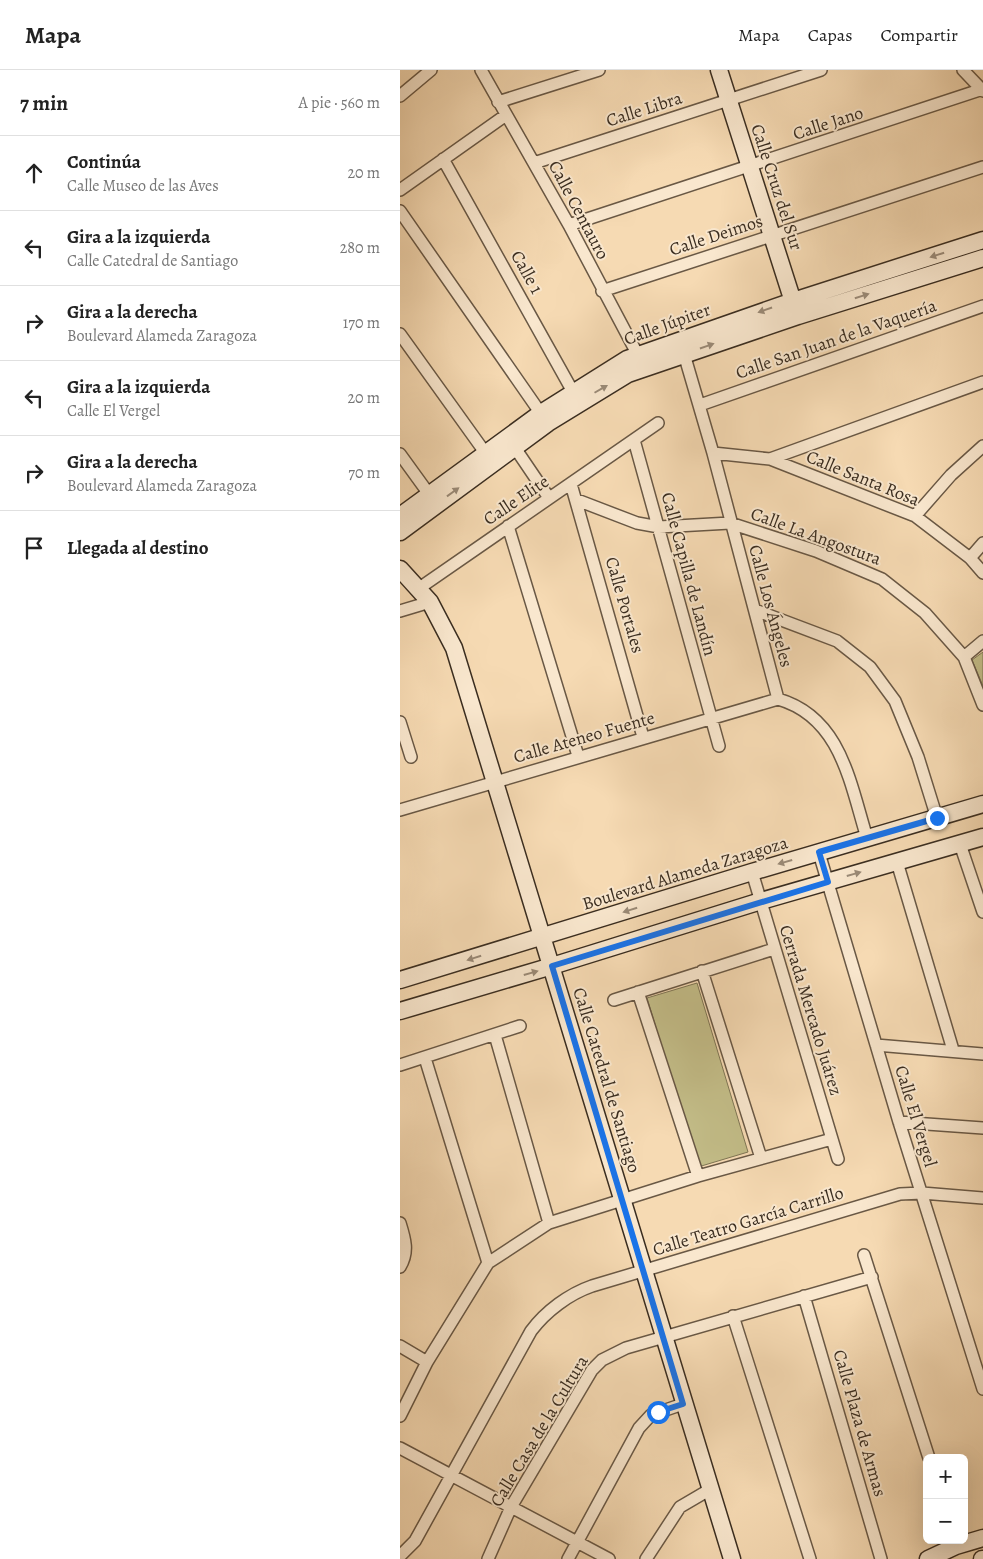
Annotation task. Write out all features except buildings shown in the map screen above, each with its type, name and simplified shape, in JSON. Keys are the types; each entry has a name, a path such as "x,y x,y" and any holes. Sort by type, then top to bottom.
{"street":[{"path":"400,96 431,70"},
{"name":"Calle Centauro","path":"481,70 534,163 641,361"},
{"path":"498,102 599,70"},
{"name":"Calle Cruz del Sur","path":"719,70 795,308"},
{"name":"Calle Libra","path":"534,163 821,70"},
{"path":"963,70 983,90"},
{"name":"Calle Jano","path":"568,225 750,168 983,90"},
{"path":"400,190 506,115"},
{"name":"Calle 1","path":"443,159 576,397"},
{"name":"Calle Deimos","path":"602,291 983,167"},
{"path":"400,211 545,418"},
{"name":"Calle Júpiter","path":"400,516 432,499 576,397 641,361 983,240"},
{"name":"Calle Júpiter","path":"641,361 684,354 795,308 983,258"},
{"name":"Calle San Juan de la Vaquería","path":"700,405 983,306"},
{"path":"400,334 490,458"},
{"name":"Calle Los Ángeles","path":"684,354 700,405 778,699"},
{"path":"770,459 983,382"},
{"name":"Calle Elite","path":"418,589 658,423"},
{"name":"Calle Capilla de Landín","path":"634,440 719,746"},
{"path":"511,442 549,498"},
{"path":"915,516 951,475 983,446"},
{"name":"Calle Santa Rosa","path":"713,453 770,459 915,516 970,558 983,573"},
{"path":"400,454 432,499"},
{"name":"Calle Portales","path":"571,484 578,500 643,737"},
{"name":"Calle Júpiter","path":"400,532 432,499"},
{"name":"Calle La Angostura","path":"578,500 636,523 659,527 730,523 816,551 882,579 925,612 964,657 983,705"},
{"path":"508,526 578,756"},
{"path":"970,558 983,543"},
{"name":"Calle Catedral de Santiago","path":"400,569 430,602 454,648 552,966 709,1490 732,1559"},
{"path":"400,611 430,602"},
{"path":"754,610 837,640 870,667 895,701 918,757 937,818"},
{"path":"964,657 983,640"},
{"path":"778,699 794,703 809,712 828,733 843,760 868,838"},
{"name":"Calle Ateneo Fuente","path":"400,810 578,756 778,699"},
{"path":"401,729 411,757"},
{"name":"Boulevard Alameda Zaragoza","path":"400,980 543,938 752,872 983,804"},
{"path":"400,1011 761,901 983,837"},
{"path":"960,844 983,912"},
{"name":"Calle El Vergel","path":"819,852 899,1122 983,1389"},
{"path":"897,862 953,1050"},
{"name":"Cerrada Mercado Juárez","path":"752,872 838,1158"},
{"path":"614,1000 774,949"},
{"path":"702,971 762,1158"},
{"path":"638,992 698,1176"},
{"path":"400,1065 520,1026"},
{"path":"495,1034 549,1223"},
{"path":"876,1045 983,1054"},
{"path":"425,1058 488,1263"},
{"path":"899,1122 983,1128"},
{"path":"400,1416 427,1362 488,1263 549,1223 698,1176 832,1139"},
{"name":"Calle Teatro García Carrillo","path":"400,1556 414,1541 449,1475 538,1323 582,1290 888,1197 922,1193 983,1198"},
{"path":"400,1223 406,1247 400,1267"},
{"path":"864,1255 928,1454"},
{"name":"Calle Casa de la Cultura","path":"488,1559 511,1507 592,1370 613,1353 733,1316 872,1277"},
{"name":"Calle Plaza de Armas","path":"804,1296 882,1559"},
{"path":"733,1316 810,1559"},
{"path":"400,1346 427,1362"},
{"path":"568,1559 576,1540 645,1420 658,1412 683,1404"},
{"path":"400,1448 610,1559"},
{"path":"646,1559 680,1507 709,1490"},
{"path":"968,1541 983,1538"},
{"path":"928,1559 954,1544"}],"shaded area":[{"path":"983,652 983,686 972,660"},
{"path":"697,983 748,1152 698,1167 647,998"}],"route":[{"path":"658,1412 683,1404 552,966 828,882 819,852 937,818"}]}
